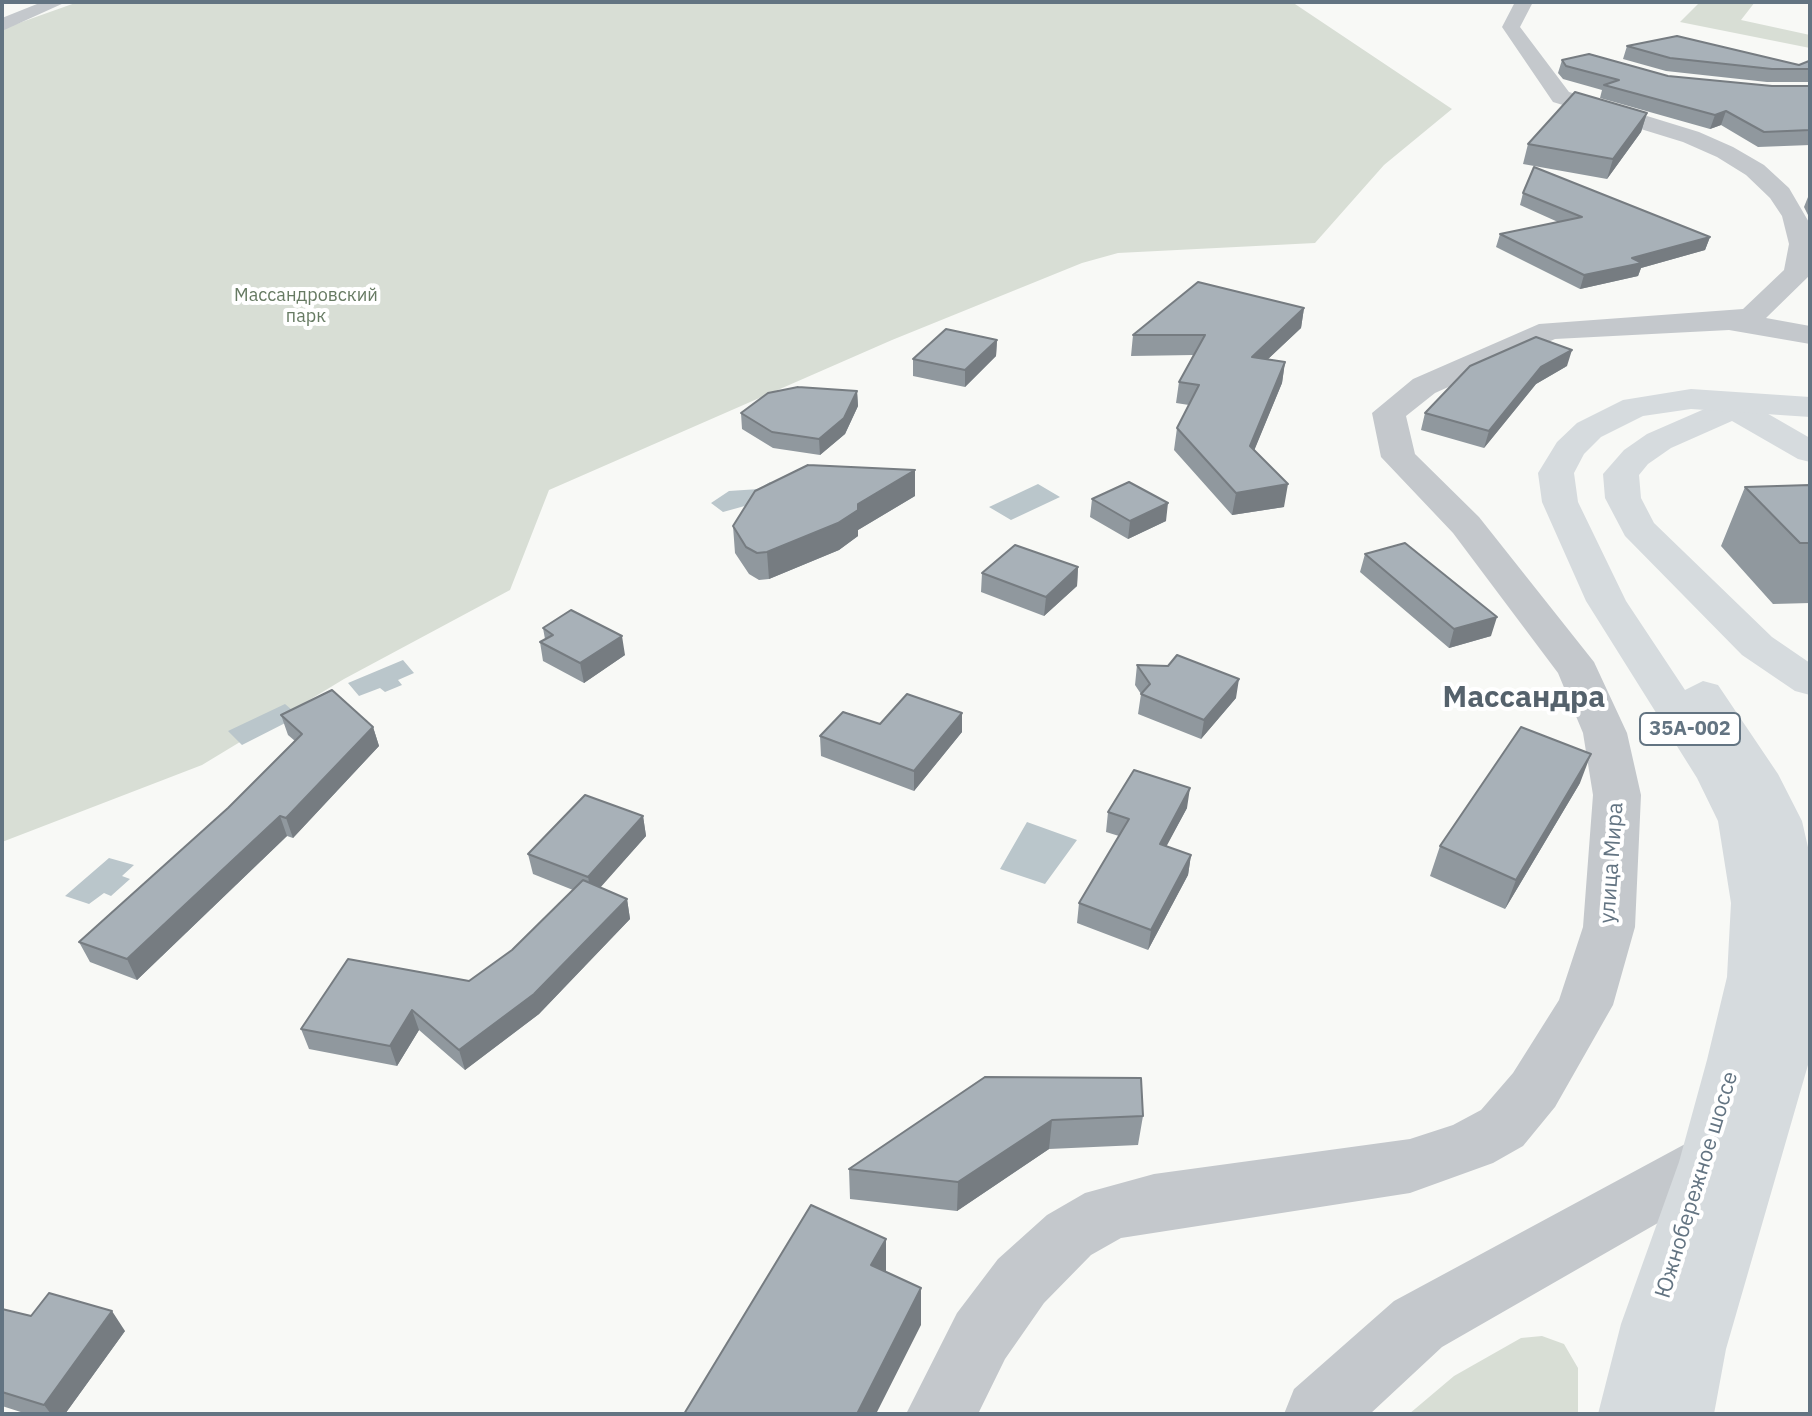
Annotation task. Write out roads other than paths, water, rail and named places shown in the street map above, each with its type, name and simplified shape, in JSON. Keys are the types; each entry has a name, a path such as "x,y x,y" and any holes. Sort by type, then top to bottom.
{"main road":[{"name":"Южнобережное шоссе","path":"1633,1414 1654,1324 1682,1232 1709,1162 1754,977 1757,903 1742,821 1720,778 1606,601 1560,502 1556,473 1569,449 1589,430 1635,407 1691,399 1810,407"},
{"name":"Южнобережное шоссе","path":"1679,1414 1692,1349 1779,1072 1795,984 1793,894 1778,821 1755,774 1633,589 1594,522 1582,490 1583,471 1605,440 1628,425 1667,410 1732,407 1810,413"},
{"path":"1810,452 1732,407 1704,424 1659,441 1636,457 1621,474 1623,498 1638,528 1757,646 1810,682"}],"street":[{"path":"8,18 56,2"},
{"path":"1524,2 1511,27 1561,97 1714,147 1755,170 1780,193 1795,216 1802,244 1798,272 1753,315 1729,321"},
{"path":"1517,39 1558,52"},
{"name":"улица Мира","path":"941,1414 981,1336 1021,1281 1069,1235 1107,1213 1154,1202 1410,1166 1472,1145 1502,1128 1534,1090 1585,1005 1609,927 1617,795 1605,733 1579,671 1466,525 1398,457 1389,413 1424,386 1550,330 1729,321 1810,335"},
{"path":"1319,1414 1418,1324 1709,1162"}],"district":[{"name":"Массандра","path":"1524,698"}],"park label":[{"name":"Массандровский парк","path":"306,306"}]}
